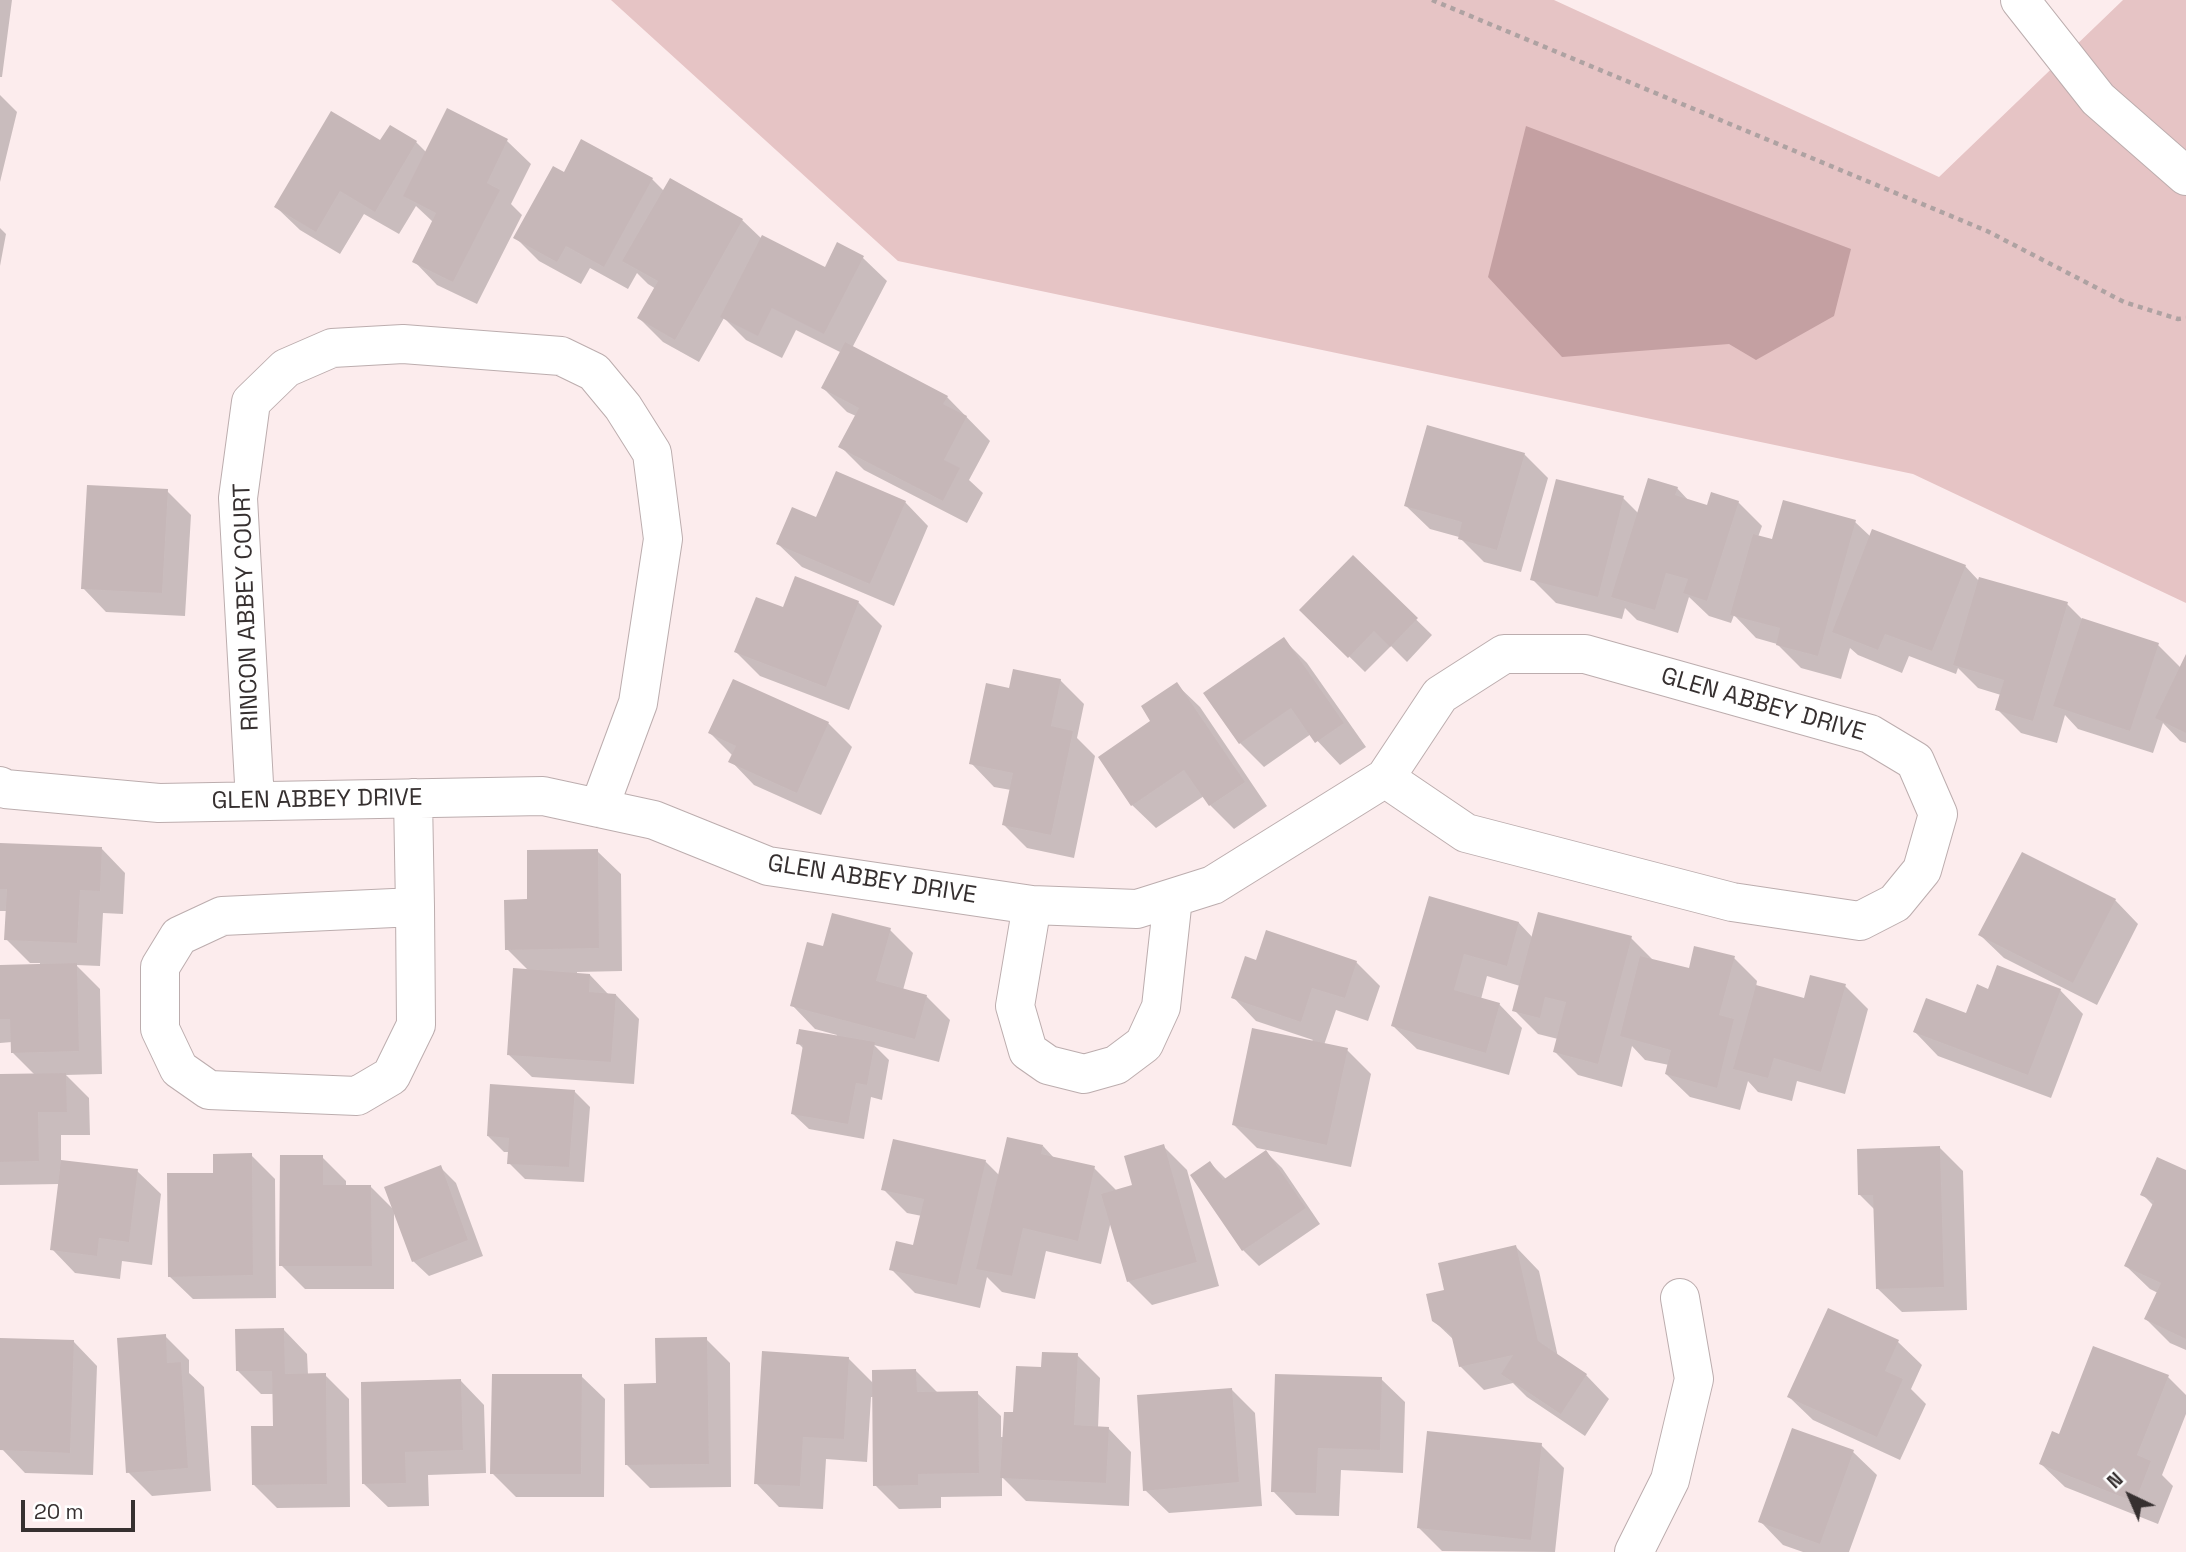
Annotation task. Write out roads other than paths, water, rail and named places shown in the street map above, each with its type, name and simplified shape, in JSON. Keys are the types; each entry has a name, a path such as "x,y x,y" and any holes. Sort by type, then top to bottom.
{"street":[{"path":"2020,0 2098,99 2186,176"},
{"name":"RINCON ABBEY COURT","path":"255,801 238,498 251,402 286,368 332,348 403,344 561,356 594,372 623,407 652,453 663,539 638,703 599,808"},
{"name":"GLEN ABBEY DRIVE","path":"0,786 5,789 159,803 542,796 654,820 768,866 1032,905 1137,909 1213,885 1385,778 1440,695 1504,654 1585,654 1870,734 1915,761 1937,814 1922,870 1895,904 1860,921 1732,902 1466,833 1385,778"},
{"path":"413,798 415,907 416,1025 391,1076 358,1096 209,1090 179,1069 160,1029 160,967 179,936 222,916 415,907"},
{"path":"1032,905 1015,1006 1028,1051 1048,1065 1084,1074 1116,1065 1144,1044 1161,1007 1173,898"},
{"path":"1634,1552 1670,1480 1694,1379 1680,1298"}]}
